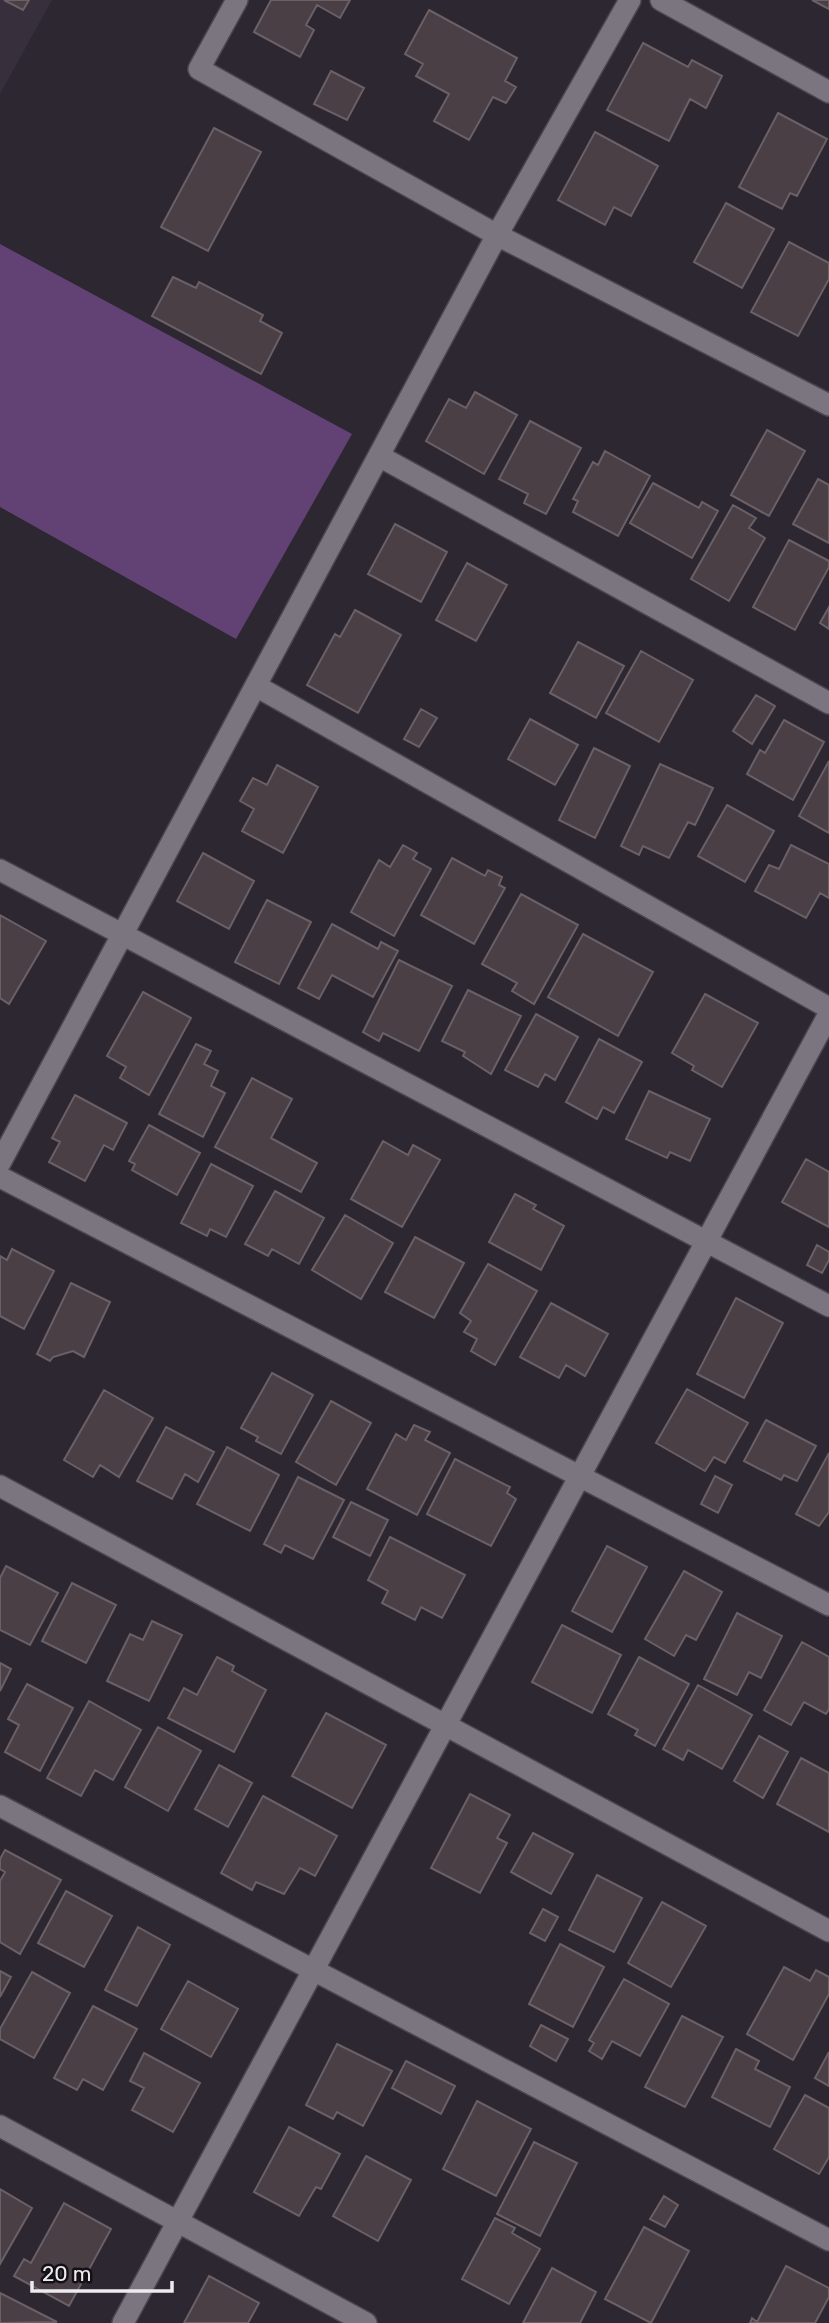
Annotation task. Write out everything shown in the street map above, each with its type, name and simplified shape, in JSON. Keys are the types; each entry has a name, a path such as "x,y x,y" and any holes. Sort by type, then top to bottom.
{"street":[{"path":"237,0 200,69 497,235 829,405"},
{"path":"0,1163 497,235 629,0"},
{"path":"661,0 829,92"},
{"path":"379,456 829,703"},
{"path":"256,686 829,1008"},
{"path":"0,870 829,1306"},
{"path":"123,2323 829,1014"},
{"path":"0,1177 829,1605"},
{"path":"0,1486 829,1931"},
{"path":"0,1806 829,2240"},
{"path":"0,2126 177,2224 366,2323"}],"shaded area":[{"path":"0,0 52,0 0,94"},
{"path":"0,244 352,434 236,639 0,507"}],"building":[{"path":"4,0 29,0 23,10"},
{"path":"271,0 350,0 340,18 317,5 306,25 314,30 300,57 254,32"},
{"path":"812,0 829,0 829,9"},
{"path":"429,10 517,58 505,81 516,87 506,103 493,97 469,140 434,121 449,94 416,76 423,64 405,54"},
{"path":"643,43 688,67 692,60 722,76 706,108 690,99 669,141 607,110"},
{"path":"331,71 364,88 347,120 314,104"},
{"path":"778,113 827,139 797,196 790,193 782,209 739,187"},
{"path":"214,128 261,152 208,251 161,227"},
{"path":"595,132 658,166 631,216 614,207 605,225 558,200"},
{"path":"726,203 774,229 742,288 694,262"},
{"path":"789,242 829,263 829,279 798,336 751,312"},
{"path":"173,277 196,288 199,282 263,315 260,321 282,333 261,374 152,316"},
{"path":"475,392 517,415 484,474 426,441 449,399 466,408"},
{"path":"530,421 581,448 546,514 524,503 528,494 499,479"},
{"path":"767,430 805,451 769,516 731,495"},
{"path":"605,451 650,476 618,536 573,512 578,501 573,499 593,462 598,465"},
{"path":"818,479 829,485 829,543 793,524"},
{"path":"653,483 699,508 702,502 718,511 692,558 630,523"},
{"path":"733,505 756,518 749,528 765,538 729,601 691,579"},
{"path":"395,524 447,552 421,602 368,574"},
{"path":"789,540 829,561 829,567 795,630 753,607"},
{"path":"467,563 507,585 476,641 436,620"},
{"path":"829,607 829,629 820,623"},
{"path":"355,610 401,635 358,713 307,685 335,634 340,637"},
{"path":"578,642 624,666 596,718 550,693"},
{"path":"641,651 693,680 659,742 606,713"},
{"path":"756,695 775,706 752,744 733,731"},
{"path":"421,709 437,718 419,747 404,739"},
{"path":"530,719 578,745 555,785 508,759"},
{"path":"784,720 824,742 793,800 747,774 760,750 765,753"},
{"path":"594,748 630,766 595,838 559,820"},
{"path":"829,761 829,833 799,816"},
{"path":"660,764 713,788 695,825 688,822 669,858 643,846 639,855 621,846"},
{"path":"277,765 318,787 283,853 242,831 254,809 240,801 253,778 267,785"},
{"path":"727,805 774,831 745,882 698,856"},
{"path":"403,845 417,853 413,859 431,869 394,936 351,912 379,860 390,867"},
{"path":"791,845 829,864 829,898 820,893 806,918 755,891 769,865 779,869"},
{"path":"203,853 254,881 229,929 177,901"},
{"path":"452,858 485,876 488,870 502,877 499,885 505,888 474,944 421,915"},
{"path":"521,894 578,925 534,1004 512,991 517,983 482,964"},
{"path":"267,900 311,922 279,984 235,962"},
{"path":"0,915 46,941 9,1004 0,998"},
{"path":"332,924 378,949 381,942 398,951 373,997 332,975 319,999 298,988"},
{"path":"583,934 653,972 618,1036 548,997"},
{"path":"399,960 452,986 419,1051 383,1033 379,1041 363,1032"},
{"path":"468,990 521,1016 491,1074 463,1056 465,1052 442,1041"},
{"path":"143,992 191,1018 149,1095 120,1078 126,1067 107,1056"},
{"path":"705,994 758,1023 722,1087 692,1070 694,1066 672,1053"},
{"path":"536,1014 578,1037 555,1080 545,1074 538,1087 505,1070"},
{"path":"599,1039 642,1062 614,1113 603,1107 597,1119 566,1102"},
{"path":"196,1044 211,1051 204,1064 218,1071 211,1086 225,1093 203,1137 159,1114"},
{"path":"252,1078 292,1099 271,1138 317,1163 301,1192 215,1147"},
{"path":"649,1091 710,1119 690,1161 670,1152 667,1158 626,1139"},
{"path":"75,1095 127,1123 113,1150 104,1145 85,1181 49,1162 60,1142 52,1138"},
{"path":"149,1125 200,1153 177,1195 132,1170 135,1164 129,1161"},
{"path":"383,1141 408,1155 413,1145 440,1160 402,1227 351,1199"},
{"path":"806,1159 829,1172 829,1227 782,1202"},
{"path":"211,1164 253,1186 226,1237 210,1229 207,1236 181,1223"},
{"path":"275,1191 324,1218 299,1264 272,1249 268,1256 245,1244"},
{"path":"515,1194 536,1205 533,1209 564,1226 541,1270 489,1242"},
{"path":"345,1215 393,1243 361,1299 312,1270"},
{"path":"415,1237 464,1263 434,1318 385,1292"},
{"path":"817,1245 829,1252 829,1260 822,1273 807,1265"},
{"path":"12,1249 54,1271 24,1329 0,1316 0,1256 7,1260"},
{"path":"488,1264 537,1291 495,1365 471,1351 477,1339 464,1332 471,1321 460,1313"},
{"path":"71,1283 110,1302 84,1357 73,1351 53,1357 50,1361 37,1354"},
{"path":"736,1298 783,1323 744,1398 697,1374"},
{"path":"551,1303 608,1334 585,1376 566,1365 559,1378 520,1357"},
{"path":"272,1373 313,1395 281,1454 256,1441 258,1437 241,1428"},
{"path":"687,1389 748,1423 725,1463 714,1457 705,1471 656,1443"},
{"path":"104,1390 153,1418 119,1477 100,1465 93,1477 64,1460"},
{"path":"331,1401 371,1423 336,1485 296,1462"},
{"path":"766,1420 816,1446 797,1481 784,1475 781,1480 744,1461"},
{"path":"414,1425 430,1432 425,1440 450,1453 417,1515 367,1489 396,1434 406,1440"},
{"path":"166,1427 214,1452 198,1482 185,1474 172,1499 137,1481"},
{"path":"227,1447 279,1475 250,1531 197,1504"},
{"path":"829,1453 829,1512 819,1526 796,1514"},
{"path":"455,1459 510,1487 507,1493 516,1499 491,1546 427,1514"},
{"path":"715,1476 732,1485 718,1513 701,1504"},
{"path":"298,1477 344,1500 313,1559 285,1545 281,1553 264,1544"},
{"path":"351,1502 388,1520 370,1556 333,1537"},
{"path":"390,1537 465,1575 442,1618 421,1607 415,1620 382,1603 388,1591 368,1580"},
{"path":"607,1546 647,1567 612,1632 572,1611"},
{"path":"6,1566 58,1593 30,1645 0,1630 0,1578"},
{"path":"684,1571 722,1592 696,1640 686,1635 674,1656 645,1639"},
{"path":"72,1583 116,1605 86,1663 42,1641"},
{"path":"737,1613 782,1636 761,1678 749,1672 737,1695 704,1679"},
{"path":"152,1621 182,1635 149,1701 107,1681 130,1634 143,1640"},
{"path":"562,1625 621,1655 592,1713 532,1682"},
{"path":"802,1642 829,1657 829,1709 826,1714 804,1702 791,1725 764,1710"},
{"path":"217,1657 234,1666 232,1671 266,1690 234,1752 168,1718 184,1688 197,1695"},
{"path":"639,1657 689,1684 655,1746 635,1735 638,1730 608,1714"},
{"path":"0,1663 11,1669 0,1691"},
{"path":"27,1684 73,1708 40,1771 5,1752 19,1725 8,1719"},
{"path":"698,1685 752,1715 722,1769 688,1750 683,1760 663,1749"},
{"path":"89,1701 141,1730 113,1780 95,1770 81,1796 47,1778"},
{"path":"326,1713 386,1745 352,1808 292,1776"},
{"path":"158,1727 201,1751 168,1811 125,1787"},
{"path":"759,1736 788,1752 763,1798 734,1781"},
{"path":"801,1758 829,1773 829,1832 777,1804"},
{"path":"219,1765 252,1783 228,1827 195,1809"},
{"path":"470,1794 510,1815 497,1838 507,1843 480,1893 431,1868"},
{"path":"263,1796 337,1836 315,1876 300,1868 284,1894 256,1882 252,1890 221,1873"},
{"path":"533,1833 573,1854 551,1894 511,1872"},
{"path":"5,1850 61,1880 20,1954 0,1942 0,1881 5,1872 0,1869 0,1859"},
{"path":"597,1875 642,1898 614,1952 569,1930"},
{"path":"66,1891 112,1916 84,1967 38,1943"},
{"path":"662,1902 706,1926 671,1987 628,1963"},
{"path":"543,1909 558,1917 545,1941 530,1933"},
{"path":"138,1927 170,1945 137,2006 105,1990"},
{"path":"560,1944 604,1967 573,2027 529,2004"},
{"path":"784,1967 810,1981 816,1970 829,1977 829,1994 793,2060 747,2034"},
{"path":"0,1971 11,1977 0,1997"},
{"path":"32,1972 70,1993 34,2058 0,2039 0,2029"},
{"path":"624,1979 669,2004 640,2056 612,2041 602,2059 589,2051 594,2043 589,2040"},
{"path":"188,1981 238,2009 211,2057 161,2029"},
{"path":"93,2006 137,2029 103,2090 83,2079 77,2090 54,2078"},
{"path":"682,2016 723,2037 685,2107 645,2087"},
{"path":"541,2025 568,2039 556,2061 530,2046"},
{"path":"337,2044 392,2071 363,2126 337,2112 333,2119 306,2105"},
{"path":"736,2049 759,2061 755,2069 790,2087 770,2127 712,2097"},
{"path":"829,2052 829,2086 815,2078"},
{"path":"144,2053 200,2083 173,2132 132,2110 144,2088 130,2081"},
{"path":"406,2061 455,2086 441,2114 392,2088"},
{"path":"805,2095 829,2108 829,2157 819,2174 774,2149"},
{"path":"477,2101 531,2129 496,2196 443,2169"},
{"path":"289,2127 340,2154 321,2189 316,2187 299,2216 254,2192"},
{"path":"534,2142 577,2163 540,2236 497,2214"},
{"path":"366,2156 411,2180 378,2241 333,2216"},
{"path":"0,2189 32,2208 0,2264"},
{"path":"664,2196 678,2205 665,2227 650,2219"},
{"path":"64,2203 111,2229 69,2306 14,2276 24,2259 31,2263"},
{"path":"495,2218 515,2228 512,2233 540,2249 509,2304 462,2279"},
{"path":"644,2227 689,2251 651,2323 605,2299"},
{"path":"786,2266 829,2288 829,2297 815,2323 750,2323 752,2318 757,2322"},
{"path":"552,2268 596,2292 580,2323 523,2323"},
{"path":"209,2276 259,2303 248,2323 184,2323"},
{"path":"0,2293 57,2322 0,2323"}]}
